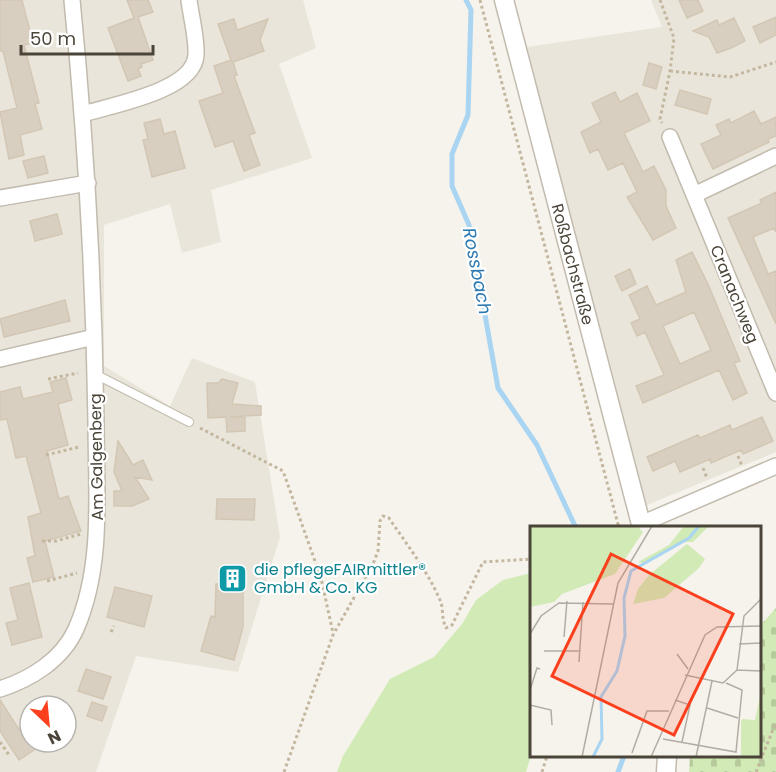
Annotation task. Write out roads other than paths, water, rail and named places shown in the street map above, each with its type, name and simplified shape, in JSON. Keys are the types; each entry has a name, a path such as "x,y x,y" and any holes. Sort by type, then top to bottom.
{"street":[{"name":"Am Galgenberg","path":"0,689 50,664 75,632 89,596 97,530 95,375 88,183 72,0"},
{"path":"83,114 165,89 186,77 196,57 189,0"},
{"name":"Roßbachstraße","path":"504,0 641,526"},
{"name":"Cranachweg","path":"670,137 776,393"},
{"path":"694,195 776,156"},
{"path":"0,198 88,183"},
{"path":"0,359 94,337"},
{"path":"641,526 776,466"},
{"path":"666,772 667,757"}],"lane":[{"path":"95,375 189,422"}],"waterway":[{"name":"Rossbach","path":"466,0 471,10 468,115 452,154 452,186 469,225 498,388 537,445 575,526"},
{"name":"Rossbach","path":"618,772 624,757"}],"place":[{"name":"die pflegeFAIRmittler® GmbH & Co. KG","path":"233,578"}]}
